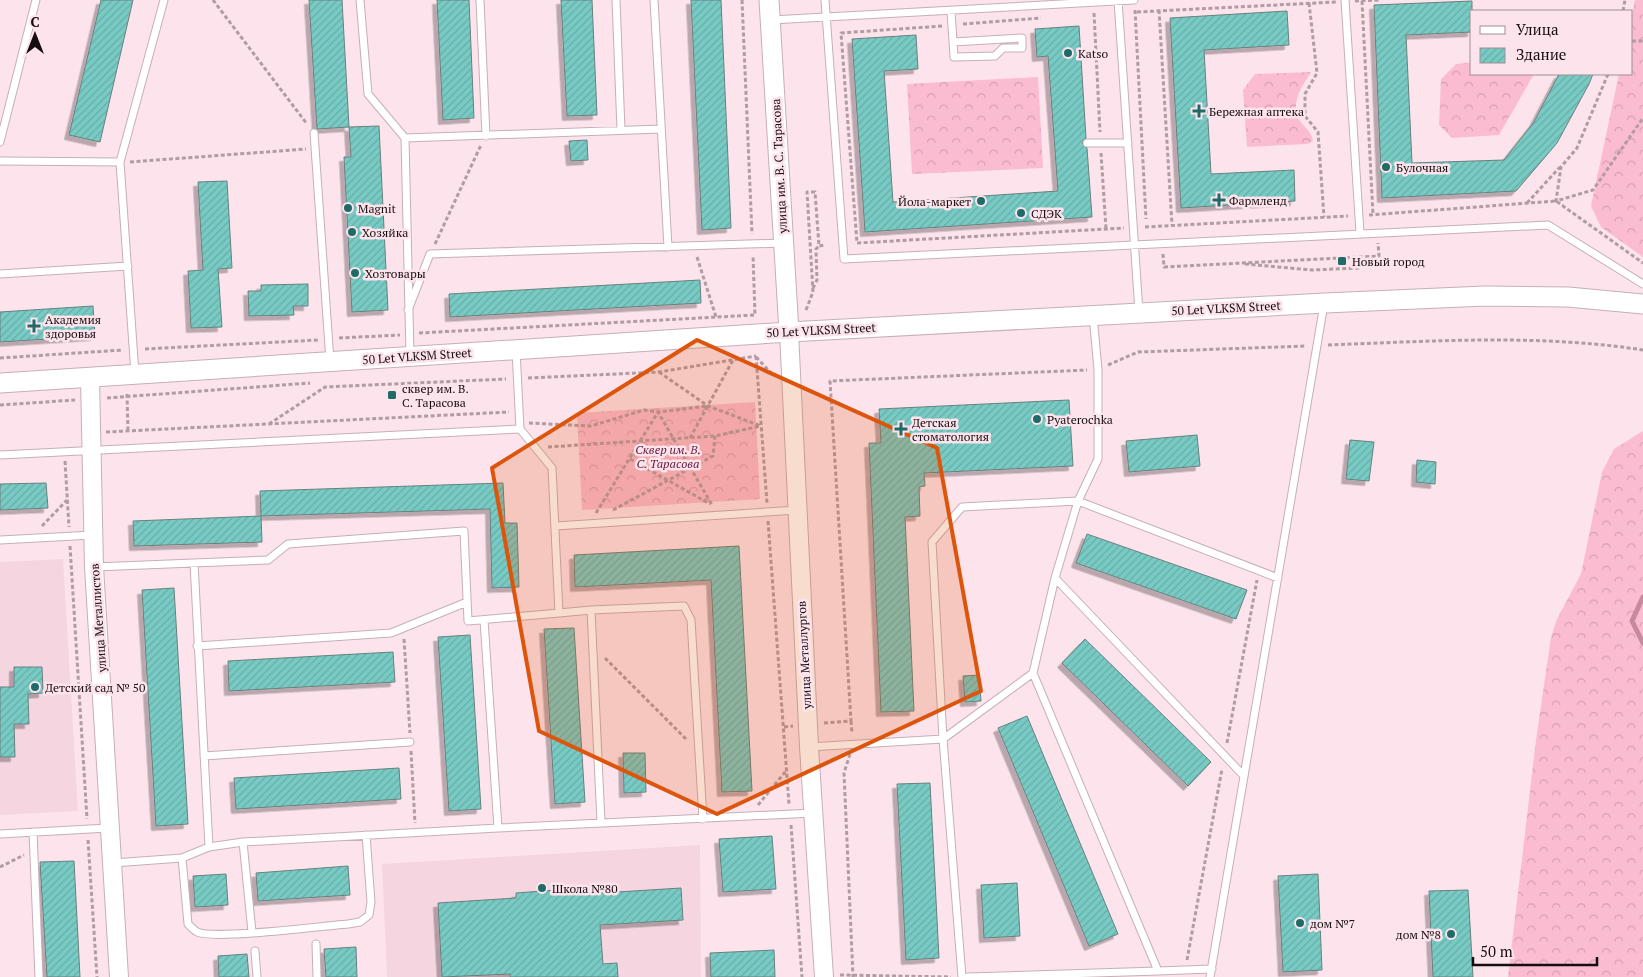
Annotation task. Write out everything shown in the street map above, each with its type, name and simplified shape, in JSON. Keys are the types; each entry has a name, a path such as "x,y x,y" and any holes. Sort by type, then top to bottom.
{"main road":[{"name":"улица им. В. С. Тарасова","path":"769,0 788,332"},
{"name":"50 Let VLKSM Street","path":"0,383 788,332 1325,303 1485,296 1568,297 1643,304"}],"street":[{"name":"улица Металлургов","path":"788,332 809,746 824,976"},
{"name":"улица Металлистов","path":"90,378 94,567 119,977"}],"lane":[{"path":"0,142 36,0"},
{"path":"135,374 120,162 164,0"},
{"path":"360,0 368,94 405,138 410,357"},
{"path":"480,0 486,136"},
{"path":"616,0 621,130"},
{"path":"654,0 668,248"},
{"path":"825,0 844,259 1548,225 1643,284"},
{"path":"1118,0 1139,313"},
{"path":"770,20 1134,0"},
{"path":"1346,1 1360,233"},
{"path":"951,10 952,25 953,42 954,57 995,56 1003,48 1022,48 1022,38 953,42"},
{"path":"405,138 661,129"},
{"path":"314,133 330,362"},
{"path":"1087,143 1128,142"},
{"path":"0,161 120,162"},
{"path":"408,310 430,254 783,243"},
{"path":"0,274 128,266"},
{"path":"1210,977 1325,303"},
{"path":"1093,315 1098,370 1098,459 1078,501 1055,578 1033,673 1158,971"},
{"path":"516,350 520,425 552,468 559,613"},
{"path":"0,456 520,425"},
{"path":"962,977 944,738 932,542 962,506 1078,501 1278,578"},
{"path":"556,526 590,522 797,510"},
{"path":"94,567 268,560 288,544 464,531 468,621 591,610 684,606 691,620 703,819"},
{"path":"0,540 94,536"},
{"path":"194,563 209,847"},
{"path":"1055,578 1244,776"},
{"path":"197,646 391,633 467,602"},
{"path":"591,610 601,822"},
{"path":"484,620 498,828"},
{"path":"809,746 944,738 1033,673"},
{"path":"204,756 410,742"},
{"path":"112,862 182,858 209,847 243,842 601,822 814,813"},
{"path":"0,834 111,828"},
{"path":"33,832 39,977"},
{"path":"182,858 188,924 196,932 206,934 252,932 348,924 360,922 369,915 371,902 366,835"},
{"path":"243,842 252,932"},
{"path":"316,944 317,977"},
{"path":"255,951 257,977"},
{"path":"968,977 1212,969"}],"path":[{"path":"213,0 314,133"},
{"path":"0,358 308,342 328,338 756,315 742,0"},
{"path":"1134,0 1146,227"},
{"path":"1084,15 1382,0"},
{"path":"1161,226 1164,266 1379,256 1362,1"},
{"path":"1093,2 1106,229"},
{"path":"1309,3 1317,73 1305,94 1304,116 1318,132 1324,217"},
{"path":"1159,10 1172,225"},
{"path":"1046,18 841,33 856,243 1375,215 1556,202 1593,190 1643,118"},
{"path":"1526,204 1577,148 1608,75"},
{"path":"430,254 486,136"},
{"path":"120,162 315,149"},
{"path":"1556,202 1561,167"},
{"path":"806,311 817,280 816,249 818,246 815,192 807,192 813,289"},
{"path":"1556,202 1643,263"},
{"path":"818,246 825,245"},
{"path":"694,247 716,317"},
{"path":"1231,263 1312,270 1360,268 1361,257"},
{"path":"808,724 851,721 830,381 1098,370 1138,352 1318,345 1480,339 1600,343 1643,350"},
{"path":"268,424 325,387 659,372 756,356"},
{"path":"756,356 780,382"},
{"path":"756,356 802,977"},
{"path":"690,438 733,360"},
{"path":"659,372 708,406 761,426"},
{"path":"0,405 310,383"},
{"path":"511,404 511,412 520,425 591,426 644,410 658,412 708,406"},
{"path":"99,433 511,412"},
{"path":"658,412 718,515"},
{"path":"590,522 658,412"},
{"path":"536,448 715,436 761,426"},
{"path":"590,522 713,456 715,436"},
{"path":"64,452 97,977"},
{"path":"630,459 712,505"},
{"path":"30,539 67,499"},
{"path":"592,645 699,752"},
{"path":"853,744 844,773 853,976"},
{"path":"748,816 787,771"},
{"path":"0,867 34,850"},
{"path":"824,976 951,977"}],"highlighted area":[{"path":"697,340 937,448 981,691 717,814 539,731 492,468"}],"shaded area":[{"name":"Детский сад № 50","path":"63,559 78,811 0,815 0,562"},
{"name":"Школа №80","path":"700,845 701,977 387,977 382,864"}],"green space":[{"path":"1635,0 1643,0 1643,257 1601,227 1591,206 1619,75 1633,75 1633,10"},
{"path":"1470,62 1470,75 1533,75 1499,135 1452,138 1439,125 1441,79 1456,64"},
{"path":"1311,72 1299,93 1296,111 1313,141 1307,144 1247,147 1243,90 1255,74"},
{"path":"1038,77 1043,168 912,174 907,84"},
{"name":"Сквер им. В. С. Тарасова","path":"755,402 760,499 582,510 577,413"},
{"path":"1643,431 1643,977 1508,977 1536,740 1551,637 1557,619 1581,574 1602,472 1614,449"}],"building":[{"path":"101,0 133,0 100,142 69,135"},
{"path":"309,0 342,0 349,127 317,129"},
{"path":"437,0 469,0 474,118 443,120"},
{"path":"561,0 592,0 597,115 567,116"},
{"path":"691,0 721,0 731,228 702,230"},
{"path":"1472,1 1470,32 1406,35 1412,163 1504,160 1534,122 1558,75 1593,75 1557,143 1516,191 1382,198 1374,5"},
{"path":"1287,11 1289,45 1204,50 1211,174 1294,170 1295,201 1181,208 1170,18"},
{"path":"1079,26 1086,138 1082,143 1087,148 1092,217 865,232 852,39 916,35 918,69 884,71 893,202 1058,191 1048,56 1037,57 1035,29"},
{"path":"379,126 388,310 352,312 344,157 351,157 349,127"},
{"path":"587,140 588,160 571,161 569,141"},
{"path":"227,181 232,268 218,269 222,327 191,328 188,271 203,270 198,182"},
{"path":"700,280 701,303 450,317 449,294"},
{"path":"308,284 308,306 293,306 294,315 249,316 248,291 261,291 261,285"},
{"path":"93,306 95,336 0,342 0,312"},
{"path":"1069,400 1073,466 924,473 925,486 919,487 920,516 905,517 914,711 881,712 869,443 881,443 879,409"},
{"path":"1197,435 1200,466 1129,472 1126,441"},
{"path":"1350,440 1374,442 1369,481 1346,479"},
{"path":"1417,460 1436,462 1435,484 1416,482"},
{"path":"46,483 48,508 0,510 0,484"},
{"path":"503,483 505,523 517,523 519,587 492,588 490,509 261,516 260,491"},
{"path":"261,516 262,542 134,546 133,521"},
{"path":"1087,534 1247,590 1236,619 1076,563"},
{"path":"739,546 752,791 722,792 711,580 575,587 574,555"},
{"path":"174,588 188,824 156,826 142,590"},
{"path":"574,628 585,802 555,804 544,629"},
{"path":"470,635 481,809 449,811 438,637"},
{"path":"1085,639 1211,762 1188,786 1062,663"},
{"path":"393,652 395,682 229,691 228,661"},
{"path":"14,667 42,667 43,693 28,694 29,724 14,724 15,757 0,757 0,687 14,687"},
{"path":"979,675 981,701 965,702 963,676"},
{"path":"1027,716 1118,934 1089,946 998,728"},
{"path":"623,753 645,753 646,792 624,793"},
{"path":"399,768 401,799 236,809 234,778"},
{"path":"930,783 939,958 906,960 897,784"},
{"path":"772,836 776,889 723,892 719,839"},
{"path":"74,861 80,977 47,977 40,862"},
{"path":"348,866 350,895 258,901 256,873"},
{"path":"226,874 228,905 195,907 193,876"},
{"name":"дом №7","path":"1318,874 1322,970 1283,972 1278,876"},
{"path":"1017,883 1020,936 984,938 981,885"},
{"path":"681,888 683,920 600,925 603,964 617,963 618,977 510,977 510,974 442,977 438,903 516,898 516,893 569,889 570,895"},
{"name":"дом №8","path":"1468,890 1473,977 1433,977 1429,891"},
{"path":"356,947 357,977 326,977 324,949"},
{"path":"774,950 775,977 711,977 710,953"},
{"path":"247,954 249,977 219,977 218,956"}],"waterway":[{"path":"1643,597 1632,621 1643,643"}],"place":[{"name":"Katso","path":"1068,53"},
{"name":"Бережная аптека","path":"1199,111"},
{"name":"Булочная","path":"1386,167"},
{"name":"Фармленд","path":"1219,200"},
{"name":"Йола-маркет","path":"981,201"},
{"name":"Magnit","path":"348,208"},
{"name":"СДЭК","path":"1021,213"},
{"name":"Хозяйка","path":"352,232"},
{"name":"Новый город","path":"1342,261"},
{"name":"Хозтовары","path":"355,273"},
{"name":"Академия здоровья","path":"34,326"},
{"name":"сквер им. В. С. Тарасова","path":"392,395"},
{"name":"Pyaterochka","path":"1037,419"},
{"name":"Детская стоматология","path":"901,429"},
{"name":"Детский сад № 50","path":"35,687"},
{"name":"Школа №80","path":"542,888"},
{"name":"дом №7","path":"1300,923"},
{"name":"дом №8","path":"1451,934"}]}
